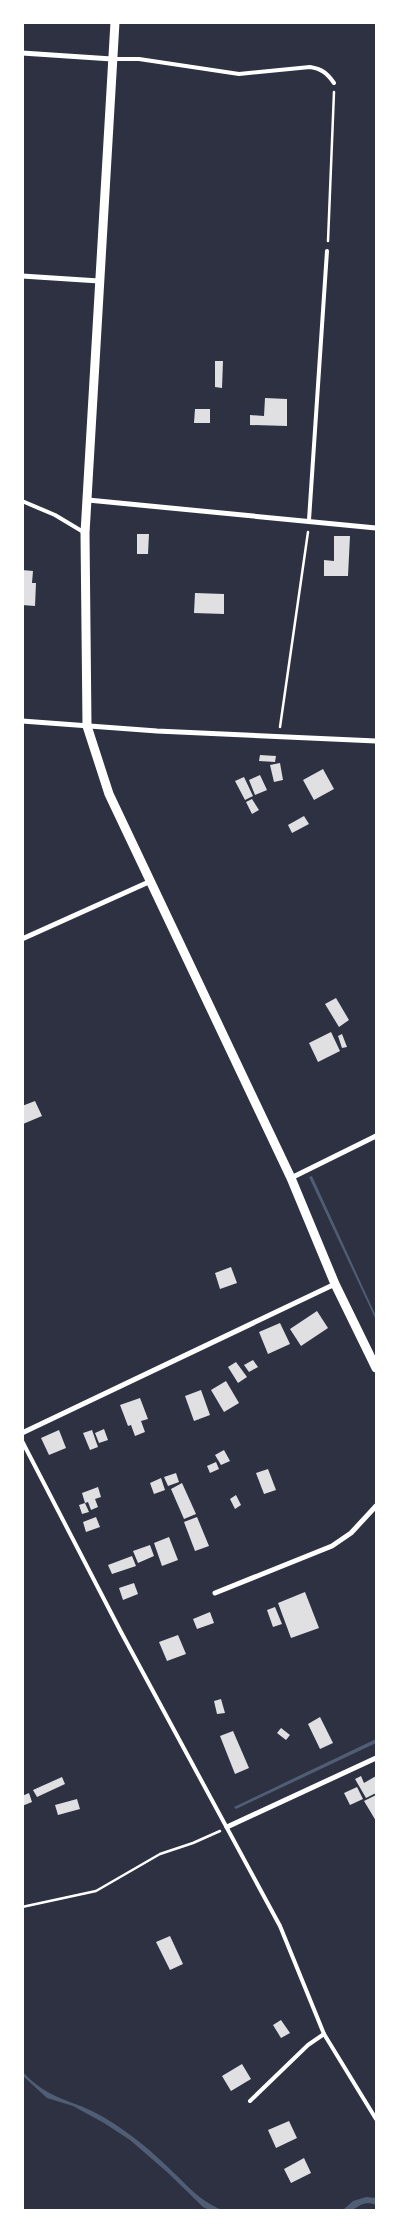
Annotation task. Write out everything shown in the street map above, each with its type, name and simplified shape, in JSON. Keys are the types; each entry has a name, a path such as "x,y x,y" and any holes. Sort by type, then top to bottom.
{"street":[{"path":"115,22 85,533 87,726 109,794 238,1070 291,1178 335,1284 376,1368"},
{"path":"22,53 112,58"},
{"path":"22,276 99,281"},
{"path":"88,500 376,528"},
{"path":"22,721 156,731 376,740"},
{"path":"22,939 151,881"},
{"path":"291,1178 376,1136"},
{"path":"22,1433 335,1284"},
{"path":"216,1593 332,1546 351,1533 376,1506"},
{"path":"227,1827 376,1758"}],"lane":[{"path":"112,58 139,59 239,74 310,67 320,68 328,74 334,83"},
{"path":"309,520 327,251"},
{"path":"22,501 55,515 85,533"},
{"path":"22,1441 121,1632 280,1926 324,2034 376,2118"},
{"path":"250,2101 308,2045 324,2034"}],"path":[{"path":"327,251 334,83"},
{"path":"279,735 309,520"},
{"path":"22,1907 96,1891 160,1854 193,1843 227,1827"}],"water":[{"path":"312,1176 376,1316 376,1320 309,1177"},
{"path":"376,1739 376,1743 236,1809 234,1807"},
{"path":"22,2071 32,2081 52,2094 94,2112 123,2130 141,2143 196,2194 222,2210 209,2210 203,2207 130,2140 73,2106 47,2098 23,2076"},
{"path":"366,2197 376,2198 376,2205 367,2203 353,2210 343,2210 353,2201"}],"building":[{"path":"215,361 223,361 222,388 215,387"},
{"path":"265,398 287,399 287,426 250,425 250,415 264,416"},
{"path":"195,409 210,409 210,423 194,423"},
{"path":"137,534 149,534 148,554 137,554"},
{"path":"334,536 350,536 348,576 324,576 324,560 334,561"},
{"path":"22,570 33,571 32,583 36,583 35,606 22,605"},
{"path":"195,593 224,594 224,614 194,613"},
{"path":"260,755 276,756 275,762 259,761"},
{"path":"280,763 283,780 274,782 270,765"},
{"path":"323,769 334,789 314,800 303,780"},
{"path":"260,775 267,790 255,795 249,780"},
{"path":"244,777 253,796 245,800 235,781"},
{"path":"252,799 259,810 252,814 246,802"},
{"path":"304,816 309,824 292,833 288,825"},
{"path":"336,998 349,1020 339,1027 325,1004"},
{"path":"331,1032 340,1051 318,1062 309,1043"},
{"path":"342,1034 347,1047 342,1048 338,1036"},
{"path":"35,1101 42,1116 23,1124 22,1106"},
{"path":"231,1267 237,1283 220,1289 215,1273"},
{"path":"317,1311 328,1328 301,1346 290,1329"},
{"path":"280,1323 290,1344 268,1354 259,1332"},
{"path":"253,1360 258,1367 249,1372 244,1365"},
{"path":"236,1362 247,1377 238,1383 228,1367"},
{"path":"226,1381 239,1403 224,1412 211,1390"},
{"path":"201,1390 210,1415 194,1421 185,1396"},
{"path":"140,1398 148,1419 141,1421 145,1432 135,1436 131,1425 128,1426 120,1405"},
{"path":"104,1429 108,1440 99,1443 95,1433"},
{"path":"59,1430 66,1448 49,1455 41,1438"},
{"path":"92,1430 98,1447 90,1450 83,1433"},
{"path":"224,1450 230,1461 221,1465 215,1455"},
{"path":"216,1462 219,1469 210,1473 207,1466"},
{"path":"268,1469 276,1490 264,1494 256,1473"},
{"path":"176,1473 179,1482 168,1486 164,1477"},
{"path":"161,1478 165,1490 154,1494 150,1483"},
{"path":"182,1483 196,1514 184,1519 171,1489"},
{"path":"98,1487 101,1497 95,1499 98,1507 91,1510 88,1502 85,1503 82,1493"},
{"path":"236,1495 241,1505 235,1509 230,1499"},
{"path":"85,1503 89,1512 82,1514 79,1505"},
{"path":"96,1517 100,1527 86,1532 83,1522"},
{"path":"197,1517 209,1546 195,1551 184,1522"},
{"path":"169,1537 178,1560 162,1566 154,1543"},
{"path":"150,1545 154,1556 138,1563 133,1551"},
{"path":"132,1556 136,1566 112,1574 108,1565"},
{"path":"134,1583 138,1594 123,1600 119,1588"},
{"path":"305,1592 319,1628 291,1638 278,1603"},
{"path":"275,1607 282,1624 273,1627 267,1610"},
{"path":"210,1612 214,1623 197,1629 193,1619"},
{"path":"178,1635 186,1654 167,1661 159,1642"},
{"path":"221,1699 225,1713 217,1714 214,1701"},
{"path":"320,1717 333,1743 320,1749 308,1724"},
{"path":"281,1728 290,1735 286,1740 277,1733"},
{"path":"233,1731 249,1768 235,1774 220,1736"},
{"path":"361,1776 364,1783 376,1776 376,1793 366,1798 355,1779"},
{"path":"62,1777 65,1784 37,1797 33,1790"},
{"path":"357,1787 363,1799 350,1805 344,1793"},
{"path":"29,1793 32,1802 22,1806 22,1796"},
{"path":"376,1795 376,1821 364,1801"},
{"path":"77,1799 80,1809 58,1815 55,1805"},
{"path":"170,1936 183,1964 170,1970 156,1942"},
{"path":"281,2020 290,2033 281,2038 273,2025"},
{"path":"242,2064 251,2079 231,2091 222,2076"},
{"path":"289,2121 297,2138 276,2148 268,2130"},
{"path":"304,2158 311,2173 291,2183 284,2169"}]}
